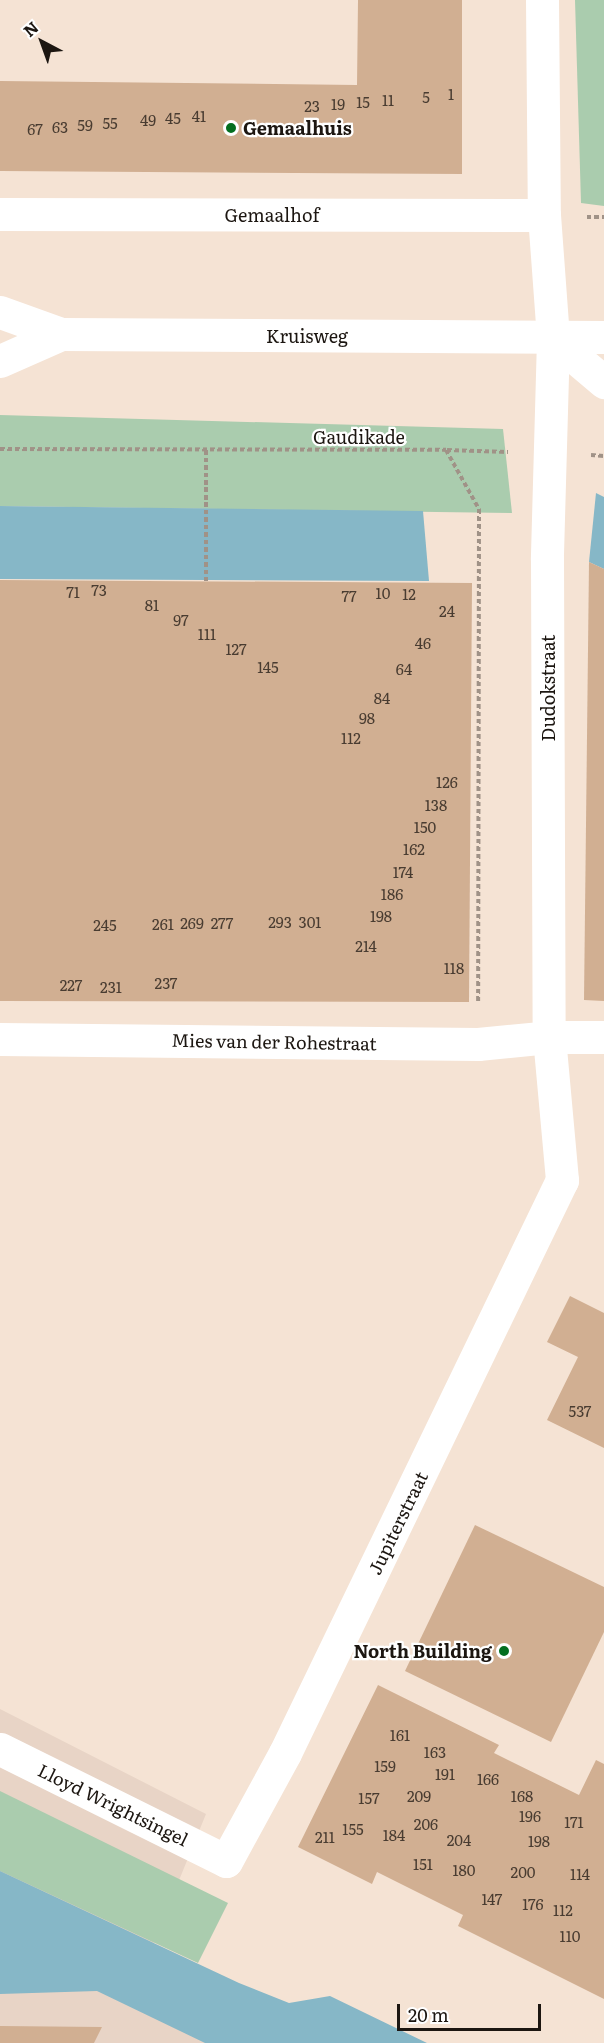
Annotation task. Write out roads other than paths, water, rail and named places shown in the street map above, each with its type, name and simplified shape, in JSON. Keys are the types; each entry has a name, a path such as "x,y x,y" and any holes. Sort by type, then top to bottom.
{"street":[{"path":"542,0 544,215 553,339 604,382"},
{"name":"Gemaalhof","path":"0,214 544,215"},
{"name":"Kruisweg","path":"0,312 62,334 553,339 604,337"},
{"name":"Kruisweg","path":"0,361 62,334"},
{"name":"Dudokstraat","path":"549,1037 548,559 553,339"},
{"name":"Mies van der Rohestraat","path":"0,1039 477,1044 549,1037 604,1038"},
{"name":"Jupiterstraat","path":"226,1861 290,1742 562,1180 549,1037"},
{"name":"Lloyd Wrightsingel","path":"0,1749 226,1861"}],"water":[{"path":"596,493 604,497 604,569 589,562"},
{"path":"0,506 423,511 429,581 0,579"},
{"path":"0,1871 239,1983 289,2003 330,1996 427,2043 205,2043 97,1991 0,1994"}],"place":[{"name":"Gemaalhuis","path":"231,128"},
{"name":"North Building","path":"504,1651"}]}
